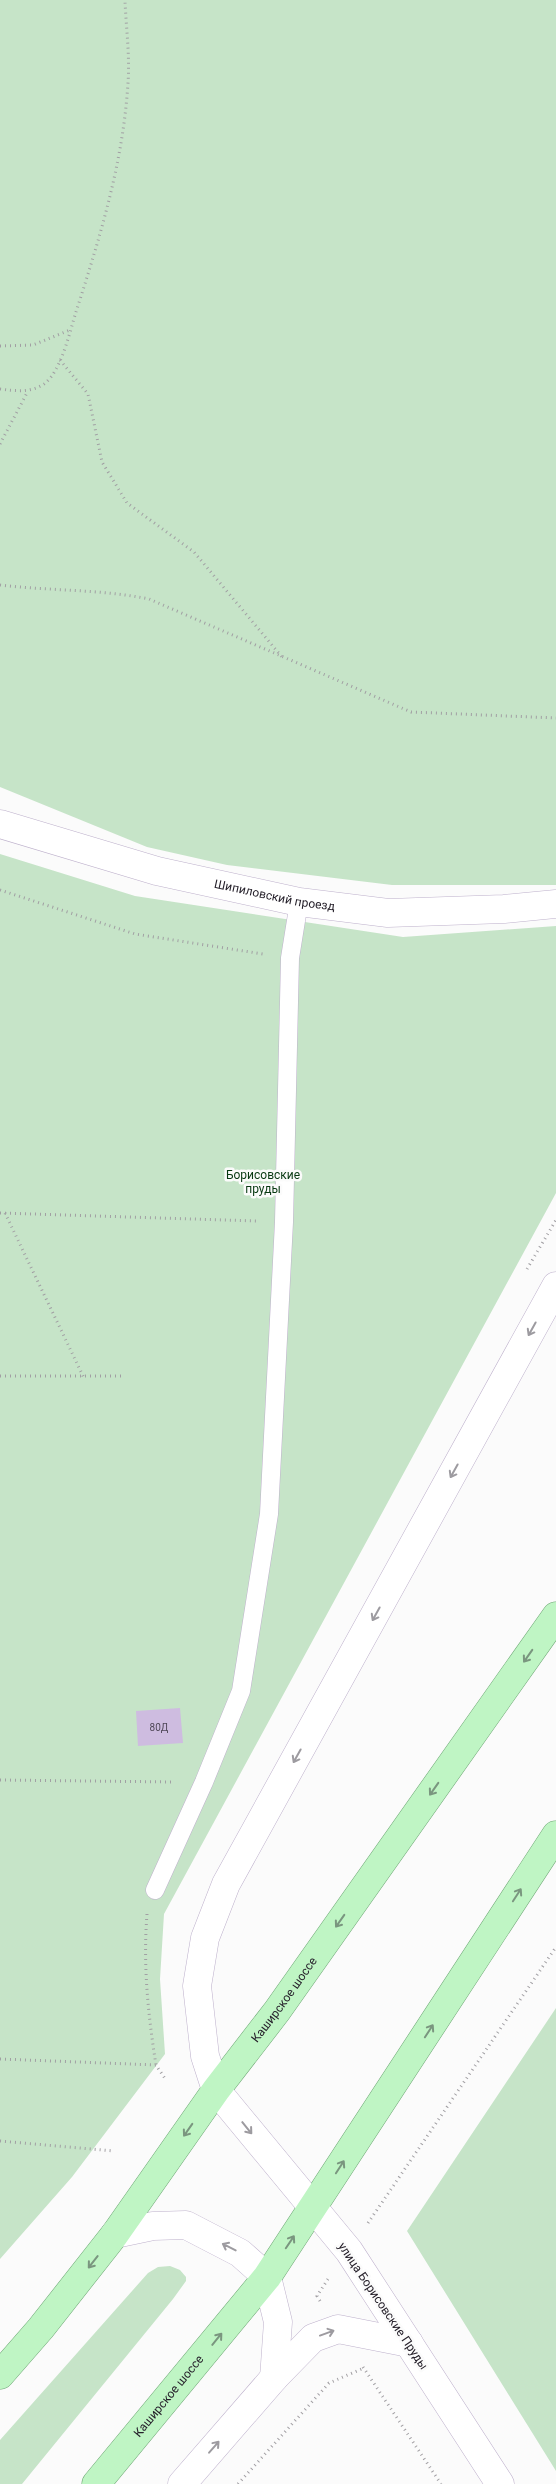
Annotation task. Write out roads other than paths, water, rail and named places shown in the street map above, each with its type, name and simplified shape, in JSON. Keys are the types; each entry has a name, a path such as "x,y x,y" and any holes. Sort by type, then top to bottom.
{"main road":[{"name":"Шипиловский проезд","path":"0,824 157,870 299,902 388,913 504,910 556,904"},
{"path":"216,2090 205,2056 197,1986 205,1938 226,1884 556,1286"},
{"name":"Каширское шоссе","path":"0,2375 41,2328 115,2234 216,2090 277,2011 556,1616"},
{"name":"Каширское шоссе","path":"96,2484 267,2277 314,2208 556,1835"},
{"name":"улица Борисовские Пруды","path":"216,2090 349,2251 500,2484"},
{"path":"115,2234 153,2226 186,2225 240,2253 267,2277 278,2322 274,2378"},
{"path":"182,2484 274,2378 313,2338 338,2328 409,2344"}],"lane":[{"path":"156,1890 204,1782 241,1691 269,1514 284,1222 290,958 299,902"}],"park label":[{"name":"Борисовские пруды","path":"263,1182"}]}
